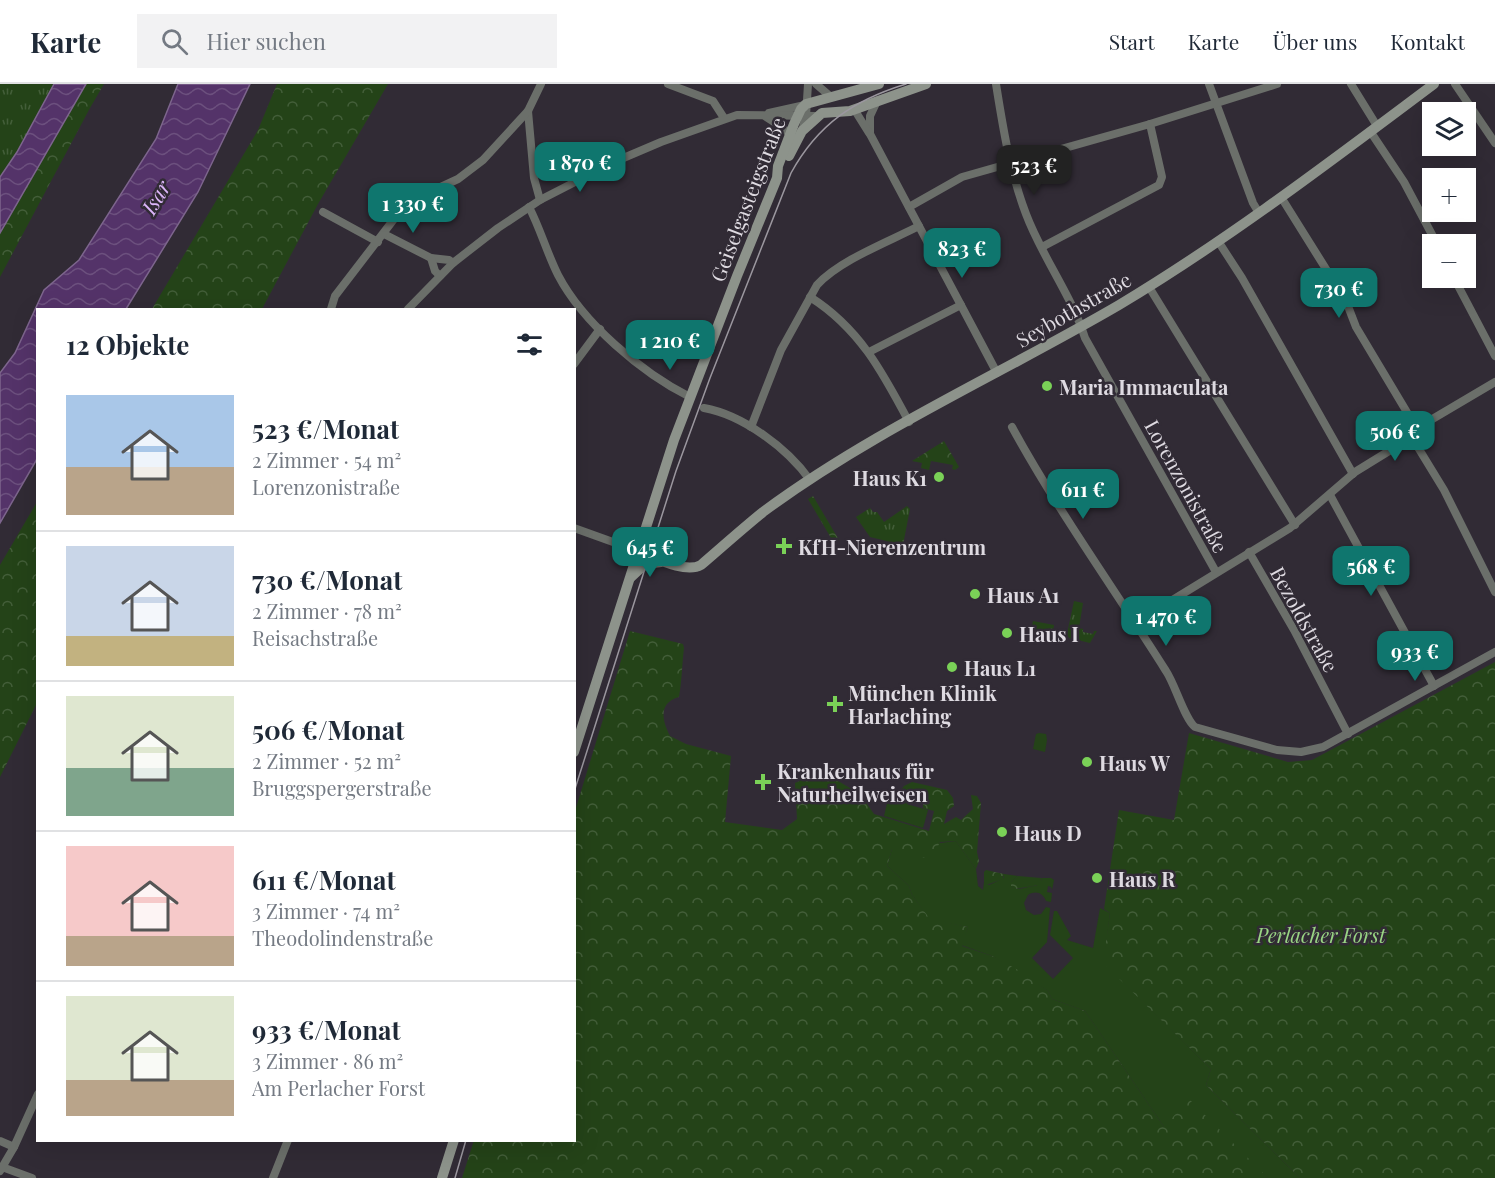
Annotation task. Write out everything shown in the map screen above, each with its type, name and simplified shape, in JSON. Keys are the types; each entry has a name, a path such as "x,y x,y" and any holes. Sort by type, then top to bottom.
{"main road":[{"path":"777,178 802,131 807,113 831,97 879,84"},
{"path":"807,113 854,110 926,84"},
{"name":"Seybothstraße","path":"638,551 685,567 697,567 762,514 857,450 1081,326 1149,286 1218,241 1434,84"},
{"path":"854,110 850,101 855,91"},
{"name":"Geiselgasteigstraße","path":"576,746 674,440 777,178 778,166 790,135 807,113"},
{"path":"629,580 645,564 665,561"},
{"path":"442,1178 453,1142"}],"street":[{"path":"331,308 335,296 401,210 417,198 458,179 483,160 528,111 541,84"},
{"path":"670,84 713,101 724,118"},
{"name":"Geiselgasteigstraße","path":"807,113 808,84"},
{"path":"816,84 831,97"},
{"name":"Lorenzonistraße","path":"996,84 1010,164 1026,215 1078,315 1085,338 1216,572"},
{"path":"1209,84 1251,200 1259,213"},
{"path":"909,207 962,177 1150,124 1277,84"},
{"path":"1351,84 1373,129 1432,234"},
{"path":"1455,84 1495,143"},
{"path":"870,134 870,116 878,100"},
{"path":"854,110 870,134 997,373"},
{"path":"528,111 534,178 540,200"},
{"path":"409,308 453,263 528,207 614,162 724,118 747,114 807,113"},
{"path":"762,114 807,113"},
{"path":"762,114 790,135"},
{"path":"1042,248 1160,184 1162,177 1150,124"},
{"path":"1281,197 1346,301 1356,327 1414,432 1495,592"},
{"path":"528,207 571,296 600,329 639,365 690,397"},
{"path":"323,212 378,242"},
{"path":"751,427 781,350 810,297 825,276 919,226"},
{"path":"384,234 431,258 449,260 453,263"},
{"path":"1218,241 1247,287 1353,474"},
{"path":"431,258 435,271 440,276"},
{"path":"1149,286 1295,525"},
{"path":"1459,288 1495,356"},
{"path":"810,297 830,310 869,352 909,422"},
{"path":"869,352 961,305"},
{"path":"576,361 600,329"},
{"path":"1135,623 1295,525 1353,474 1414,432 1495,382"},
{"path":"704,408 751,427 787,454 810,480"},
{"path":"1012,427 1035,469 1169,676 1193,726 1291,752 1322,747 1495,652"},
{"path":"1330,495 1434,686"},
{"path":"576,529 638,551"},
{"name":"Bezoldstraße","path":"1249,552 1294,630 1348,734"},
{"path":"32,1178 1,1169 14,1147 36,1098"},
{"path":"0,1141 14,1147"},
{"path":"273,1178 287,1142"}],"green space":[{"path":"0,84 54,84 17,152 0,177"},
{"path":"86,84 104,84 0,277 0,233"},
{"path":"277,84 388,84 318,204 263,308 153,308 258,130"},
{"path":"944,441 959,467 955,470 952,469 953,465 931,461 929,470 921,468 922,463 912,461"},
{"path":"813,496 839,540 834,543 808,499"},
{"path":"36,504 36,705 0,777 0,565"},
{"path":"907,506 910,509 903,545 870,537 856,517 870,508 873,512 877,512 884,522"},
{"path":"1074,601 1083,603 1079,628 1083,629 1083,632 1093,634 1097,631 1090,643 1069,638 1067,634"},
{"path":"1033,621 1054,625 1052,638 1030,634"},
{"path":"630,631 683,644 679,697 668,703 665,708 665,724 670,736 686,744 731,756 725,822 782,830 797,819 795,783 815,774 828,775 860,794 874,814 929,831 934,811 923,808 923,800 911,797 909,804 901,803 897,795 904,786 912,782 947,790 953,798 954,806 947,811 944,824 956,817 961,820 973,809 971,795 977,796 981,803 977,852 979,861 976,869 956,841 940,842 937,848 924,858 909,848 901,851 892,849 887,866 909,886 912,895 930,919 968,927 962,946 992,956 1018,970 1048,991 1052,999 1085,1011 1164,1127 1189,1099 1268,1178 462,1178 473,1142 576,1142 576,808"},
{"name":"Perlacher Forst","path":"1495,662 1495,1178 1300,1178 1206,1085 1211,1069 1103,963 1110,913 1104,909 1119,810 1174,820 1189,733 1288,762 1312,760"},
{"path":"1036,734 1046,734 1045,752 1033,749"},
{"path":"888,799 928,810 923,828 884,816"},
{"path":"956,841 976,869 978,886 983,890 984,882 989,885 1004,878 1004,874 1018,876 1011,882 1012,887 1018,889 1036,886 1042,880 1041,878 1054,880 1052,890 1048,886 1047,892 1052,893 1051,902 1046,901 1041,894 1031,893 1024,903 1026,910 1034,915 1041,914 1046,907 1050,908 1047,942 1032,958 1053,979 1073,958 1050,935 1054,911 1057,911 1071,936 1067,940 1093,948 1100,908 1110,913 1104,963 1211,1069 1206,1085 1300,1178 1268,1178 1259,1170 1164,1127 1085,1011 1052,999 1048,991 992,956 961,945 968,927 930,920 912,895 909,886 887,866 892,849"},
{"path":"986,870 1004,874 1003,879 986,885 984,872"},
{"path":"1018,876 1041,878 1042,882 1039,885 1015,889 1011,886 1011,882"}],"water":[{"path":"54,84 86,84 0,233 0,177 17,152"},
{"name":"Isar","path":"178,84 250,84 198,192 127,308 36,308 36,461 0,523 0,373 15,353 44,290 79,260 156,139"}],"tram line":[{"path":"576,786 676,471 791,173 813,141 839,116 870,98 906,84"},
{"path":"455,1178 465,1142"}],"place":[{"name":"Maria Immaculata","path":"1047,386"},
{"name":"Haus K1","path":"939,477"},
{"name":"KfH-Nierenzentrum","path":"784,546"},
{"name":"Haus A1","path":"975,594"},
{"name":"Haus I","path":"1007,633"},
{"name":"Haus L1","path":"952,667"},
{"name":"München Klinik Harlaching","path":"835,704"},
{"name":"Haus W","path":"1087,762"},
{"name":"Krankenhaus für Naturheilweisen","path":"763,782"},
{"name":"Haus D","path":"1002,832"},
{"name":"Haus R","path":"1097,878"}]}
